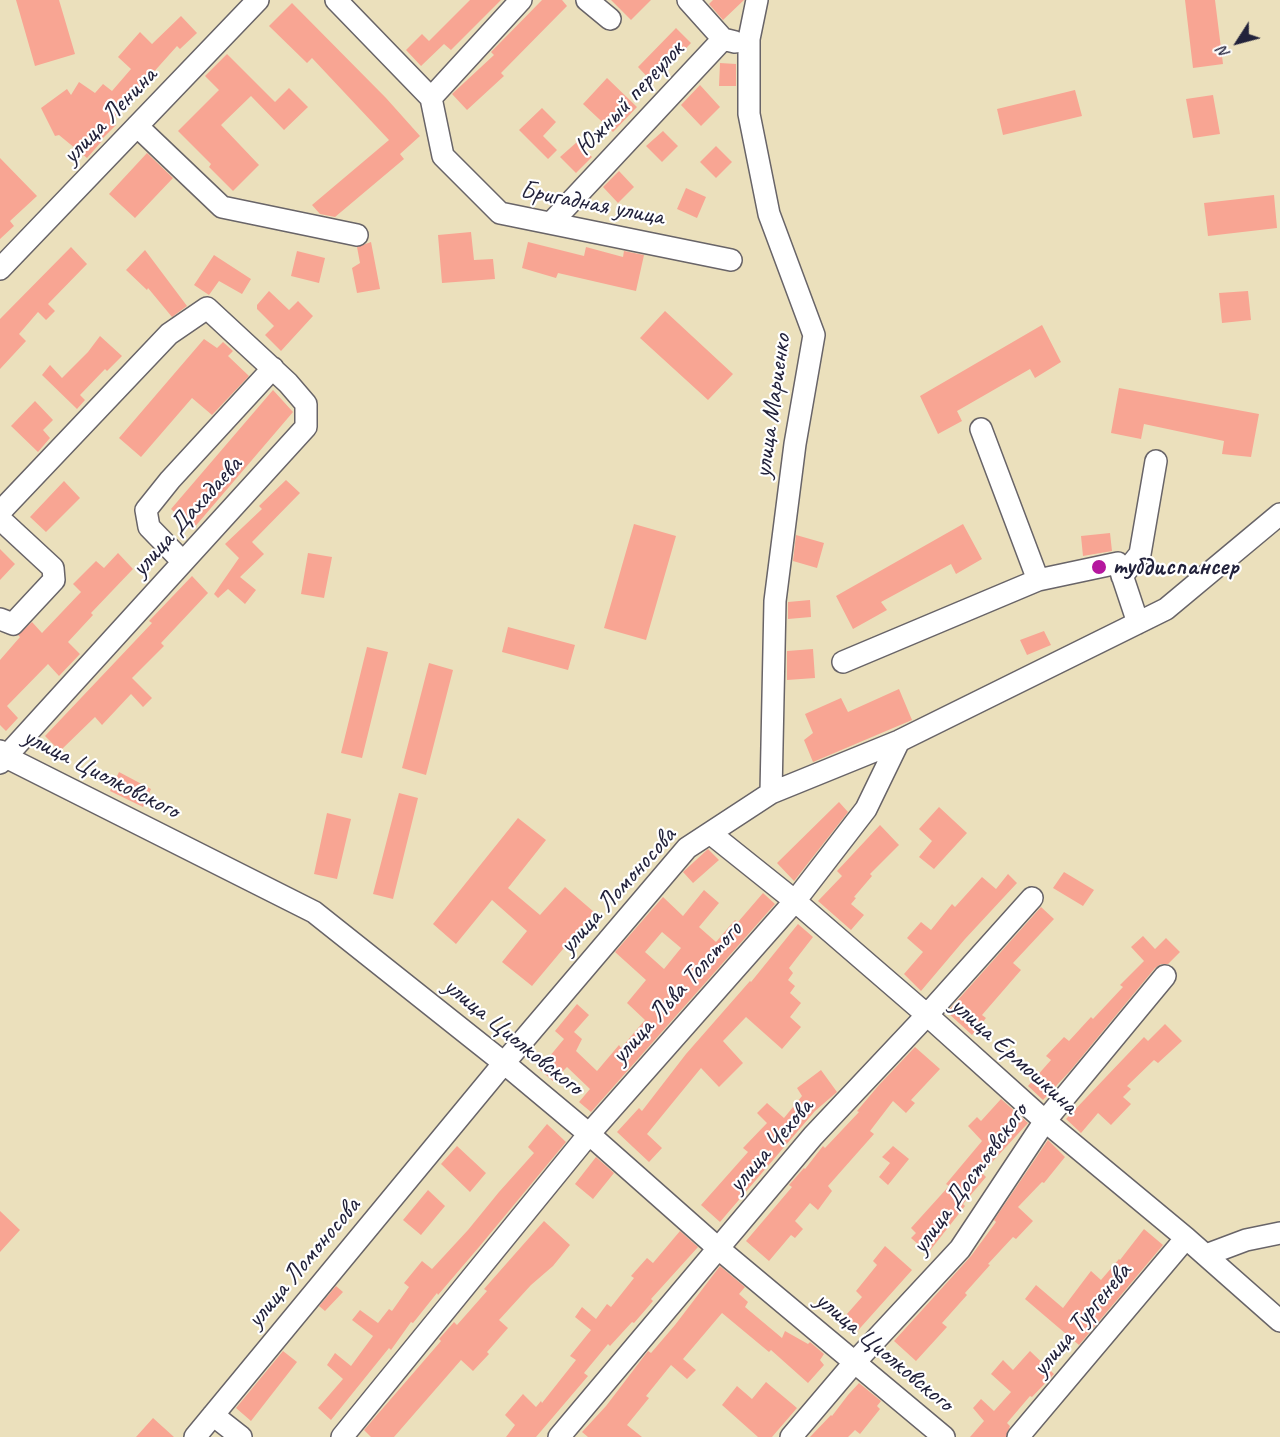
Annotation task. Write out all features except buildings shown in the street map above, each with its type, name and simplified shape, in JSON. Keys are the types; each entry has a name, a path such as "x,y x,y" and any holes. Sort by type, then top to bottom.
{"street":[{"path":"336,0 431,98 520,0"},
{"path":"587,0 610,19"},
{"path":"688,0 723,39 751,46"},
{"name":"улица Мариенко","path":"757,0 751,46 749,114 769,214 814,335 795,444 775,601 771,793"},
{"name":"улица Ленина","path":"0,269 137,126 245,5"},
{"name":"Южный переулок","path":"551,223 723,39"},
{"name":"Бригадная улица","path":"431,98 443,156 500,213 731,260"},
{"path":"137,126 222,207 357,235"},
{"name":"улица Дахадаева","path":"0,512 169,334 207,308 273,368 306,404 306,427 2,757"},
{"path":"183,562 149,527 146,510 170,480 273,368"},
{"path":"981,429 1038,580"},
{"path":"1122,576 1140,554 1156,460"},
{"name":"улица Ломоносова","path":"195,1437 504,1063 687,848 771,793 899,741 1166,609 1280,514"},
{"path":"0,519 53,568 54,580 13,624 0,619"},
{"path":"843,662 1038,580 1118,563 1138,623"},
{"name":"улица Льва Толстого","path":"342,1437 589,1134 795,901 866,809 899,741"},
{"name":"улица Циолковского","path":"2,757 314,912 504,1063 589,1134 719,1249 944,1437"},
{"name":"улица Ермошкина","path":"710,833 795,901 1045,1121 1206,1255 1280,1321"},
{"name":"улица Чехова","path":"559,1437 813,1136 927,1016 1032,898"},
{"name":"улица Достоевского","path":"791,1437 854,1363 960,1249 1045,1121 1165,976"},
{"path":"1206,1255 1246,1240 1280,1233"},
{"name":"улица Тургенева","path":"1018,1437 1186,1238"},
{"path":"213,1415 241,1437"}],"place":[{"name":"тубдиспансер","path":"1099,567"}]}
